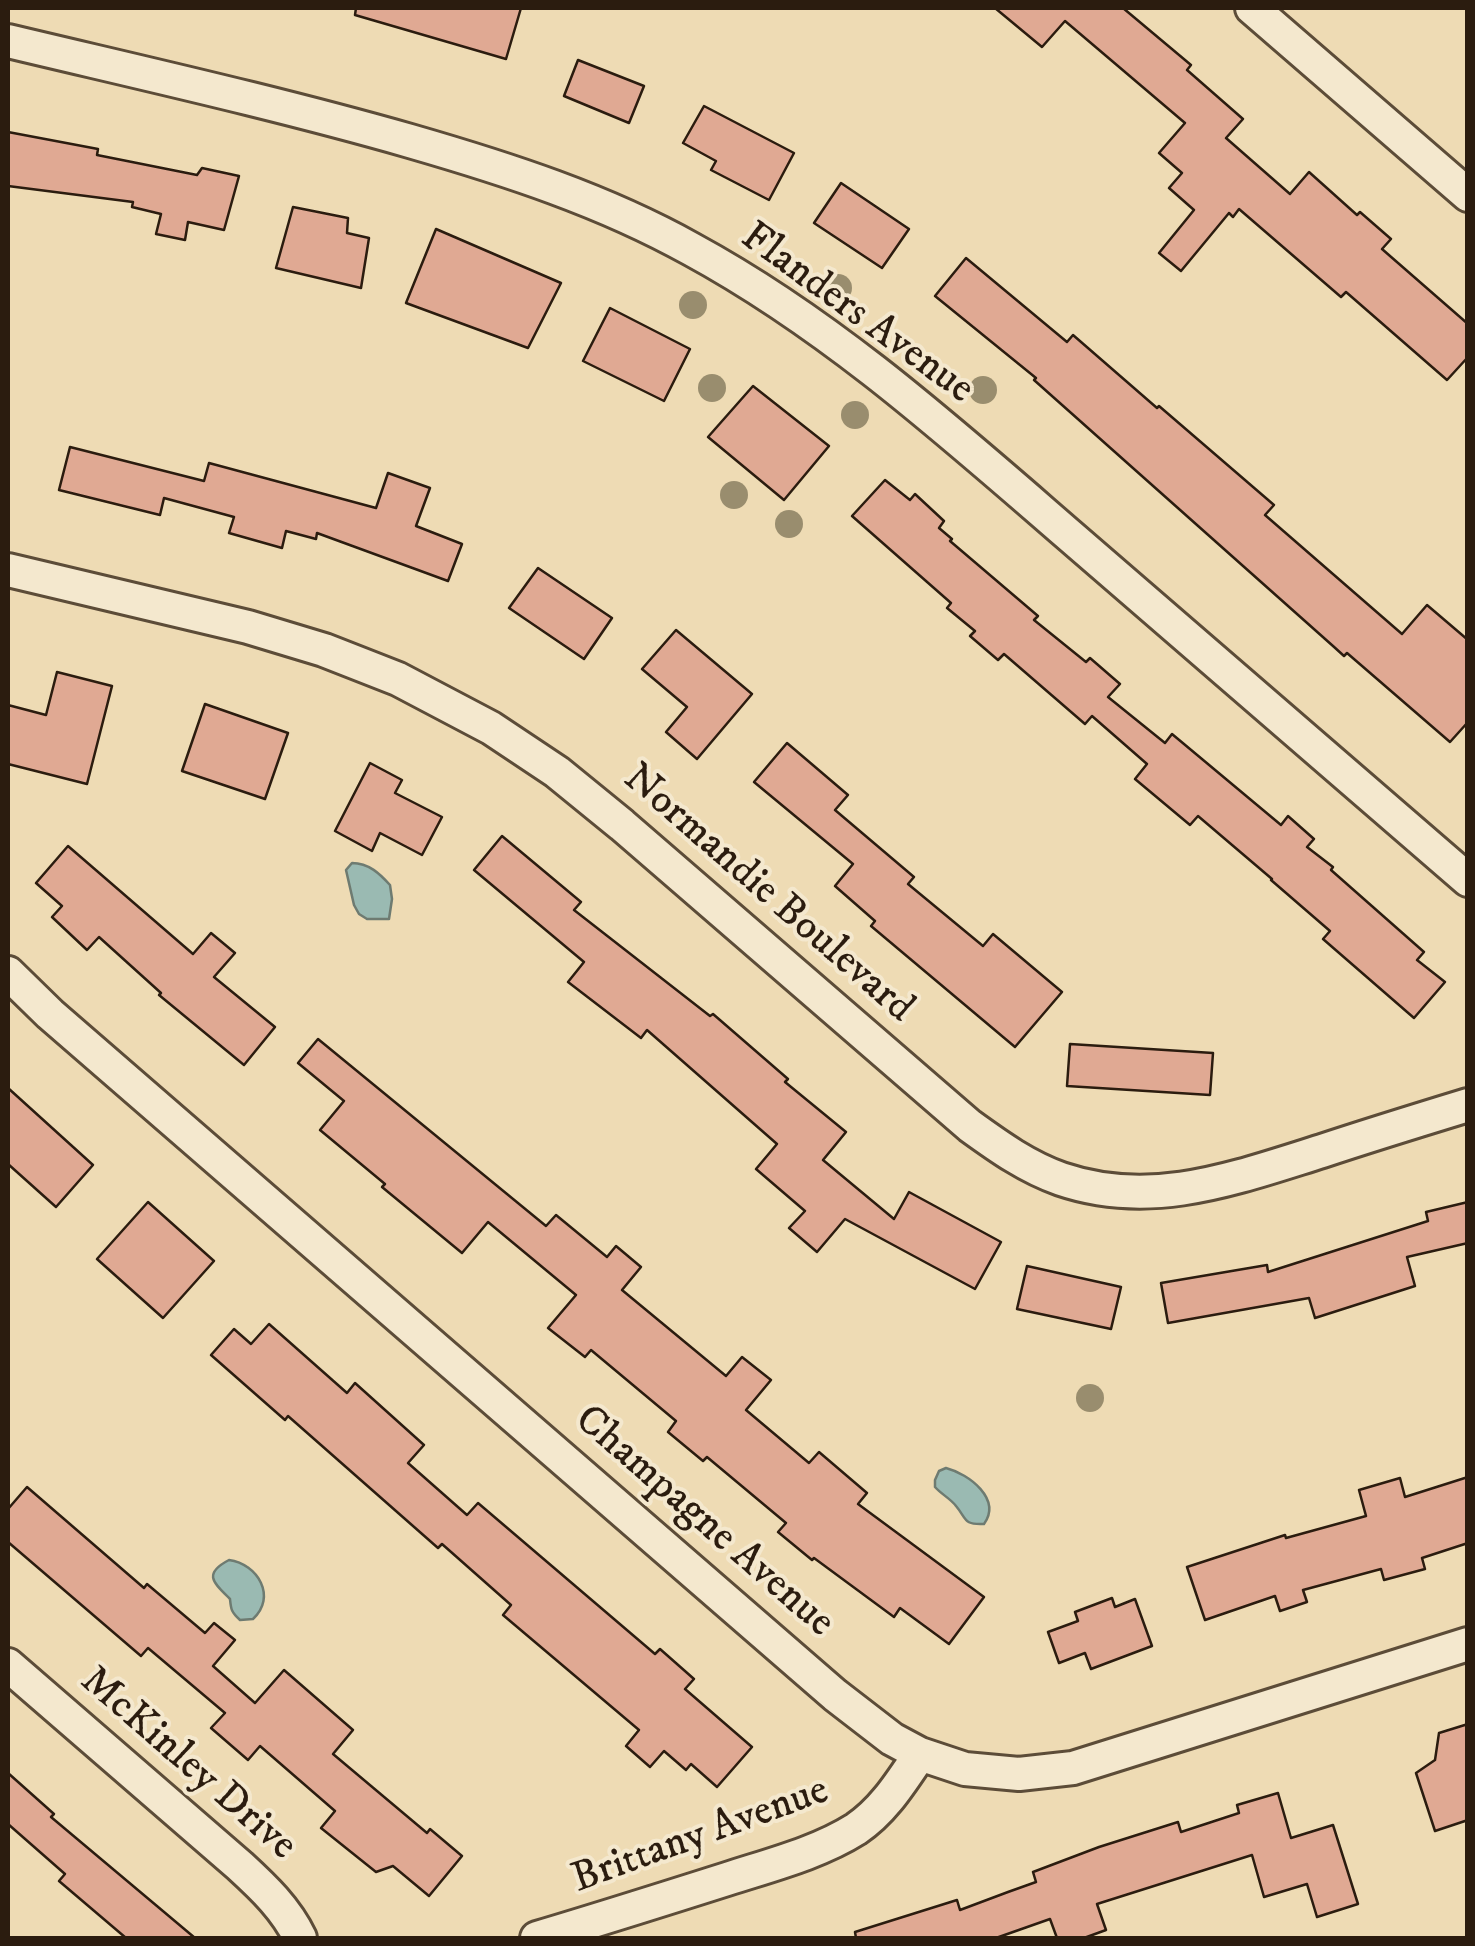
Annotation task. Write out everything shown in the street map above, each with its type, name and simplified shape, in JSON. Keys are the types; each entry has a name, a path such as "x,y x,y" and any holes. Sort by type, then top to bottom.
{"street":[{"path":"1252,8 1468,195"},
{"name":"Flanders Avenue","path":"8,41 334,119 494,165 594,202 690,248 782,302 868,365 1468,880"},
{"name":"Normandie Boulevard","path":"8,570 248,627 324,650 398,679 491,728 557,772 622,825 970,1126 1014,1157 1062,1180 1142,1193 1196,1188 1468,1105"},
{"name":"Champagne Avenue","path":"8,974 835,1695 892,1740 920,1754 966,1769 1020,1774 1074,1768 1468,1644"},
{"name":"McKinley Drive","path":"8,1664 240,1866 274,1898 300,1938"},
{"name":"Brittany Avenue","path":"538,1938 832,1842 878,1811 920,1754"}],"water":[{"path":"352,863 369,867 390,885 389,919 367,919 359,914 346,870"},
{"path":"946,1468 973,1482 986,1497 989,1506 984,1524 966,1520 935,1487 939,1471"},
{"path":"229,1560 248,1568 261,1583 263,1601 253,1619 237,1617 230,1599 213,1579 216,1570"}],"building":[{"path":"356,8 521,8 506,59 355,15"},
{"path":"995,8 1123,8 1191,65 1187,70 1243,119 1226,138 1290,194 1309,172 1391,239 1382,249 1468,324 1468,357 1447,380 1346,292 1341,297 1239,209 1233,217 1229,213 1181,271 1159,253 1194,210 1169,188 1182,173 1159,153 1185,123 1065,21 1042,47"},
{"path":"578,60 644,86 629,123 564,96"},
{"path":"704,106 794,153 769,200 711,170 716,161 683,143"},
{"path":"8,132 98,149 97,155 197,175 202,168 239,176 224,230 188,222 185,240 156,234 161,214 132,207 133,202 8,186"},
{"path":"841,183 909,229 882,268 814,223"},
{"path":"293,207 348,218 347,233 369,238 361,288 276,268"},
{"path":"436,229 561,283 528,348 406,303"},
{"path":"966,258 1067,342 1073,335 1274,505 1265,515 1402,634 1427,605 1468,640 1468,722 1450,742 1347,653 1344,656 1036,378 935,296"},
{"path":"610,308 690,349 664,401 583,361"},
{"path":"753,386 829,446 784,500 708,437"},
{"path":"70,447 204,481 209,463 376,508 388,473 430,488 416,526 462,544 448,581 317,533 316,539 286,531 282,548 229,533 234,517 164,498 160,515 59,490"},
{"path":"885,480 910,500 915,494 944,521 939,528 950,541 1038,616 1034,620 1120,684 1108,697 1165,743 1172,734 1281,825 1288,816 1314,839 1307,847 1424,952 1417,960 1445,982 1414,1018 1323,939 1330,931 1272,879 1198,816 1190,825 1135,779 1147,764 1092,716 1085,724 1004,654 998,660 970,636 975,631 947,608 951,603 852,516"},
{"path":"538,568 612,618 584,659 509,608"},
{"path":"676,630 752,694 697,759 666,732 687,707 642,669"},
{"path":"57,672 112,686 87,784 8,764 8,705 46,715"},
{"path":"205,704 288,733 265,799 182,771"},
{"path":"787,743 848,795 835,810 914,877 908,884 983,946 993,934 1062,992 1015,1047 871,926 875,921 835,886 853,864 754,782"},
{"path":"370,763 402,780 395,793 442,817 422,855 380,833 372,851 335,831"},
{"path":"502,836 581,902 574,910 710,1016 713,1014 788,1079 785,1082 846,1132 823,1160 894,1219 909,1192 1001,1242 975,1289 845,1219 817,1252 789,1228 805,1211 756,1169 777,1144 647,1030 641,1038 568,982 584,962 474,870"},
{"path":"68,846 193,954 211,933 235,953 214,977 275,1027 244,1065 159,995 99,937 87,950 52,917 62,906 36,883"},
{"path":"318,1039 546,1226 556,1215 607,1257 616,1246 641,1267 622,1290 726,1376 742,1357 771,1380 746,1410 809,1463 819,1452 867,1493 858,1504 984,1597 949,1644 900,1608 894,1617 812,1560 778,1532 786,1523 707,1457 703,1461 668,1432 676,1421 591,1350 585,1357 548,1328 576,1295 488,1222 462,1253 320,1130 344,1101 298,1063"},
{"path":"1070,1044 1213,1053 1210,1095 1067,1086"},
{"path":"8,1088 93,1165 56,1207 8,1164"},
{"path":"148,1202 214,1261 163,1318 97,1259"},
{"path":"1468,1202 1468,1243 1407,1257 1415,1286 1315,1318 1309,1298 1168,1323 1161,1283 1267,1265 1268,1272 1428,1221 1426,1212"},
{"path":"1027,1266 1121,1287 1111,1329 1017,1309"},
{"path":"269,1324 347,1393 355,1383 424,1445 408,1463 467,1515 478,1503 655,1654 660,1649 694,1679 685,1689 752,1747 717,1787 691,1764 686,1770 664,1751 650,1767 626,1746 639,1730 503,1615 511,1605 211,1355 234,1329 251,1344"},
{"path":"1468,1477 1468,1543 1422,1558 1425,1569 1384,1580 1381,1569 1303,1590 1307,1602 1280,1611 1275,1596 1205,1620 1187,1567 1285,1535 1286,1538 1366,1516 1359,1490 1400,1478 1405,1497"},
{"path":"27,1487 144,1588 147,1584 205,1633 214,1623 235,1640 213,1666 255,1703 284,1670 353,1730 333,1754 427,1833 430,1829 462,1856 429,1896 393,1866 376,1872 321,1828 335,1811 260,1746 248,1760 211,1728 225,1713 148,1648 141,1656 8,1542 8,1509"},
{"path":"1112,1598 1115,1607 1135,1599 1152,1646 1091,1669 1085,1653 1059,1663 1048,1632 1078,1621 1075,1612"},
{"path":"1468,1724 1468,1820 1435,1831 1416,1773 1435,1760 1439,1733"},
{"path":"8,1773 54,1814 51,1817 195,1938 126,1938 59,1881 65,1874 8,1824"},
{"path":"1278,1793 1291,1838 1333,1825 1358,1904 1317,1917 1307,1884 1264,1897 1252,1855 1097,1904 1106,1930 1084,1938 1057,1938 1050,1919 996,1938 856,1938 855,1932 957,1900 960,1910 1036,1882 1033,1872 1099,1847 1178,1822 1181,1832 1239,1813 1237,1805"}]}
